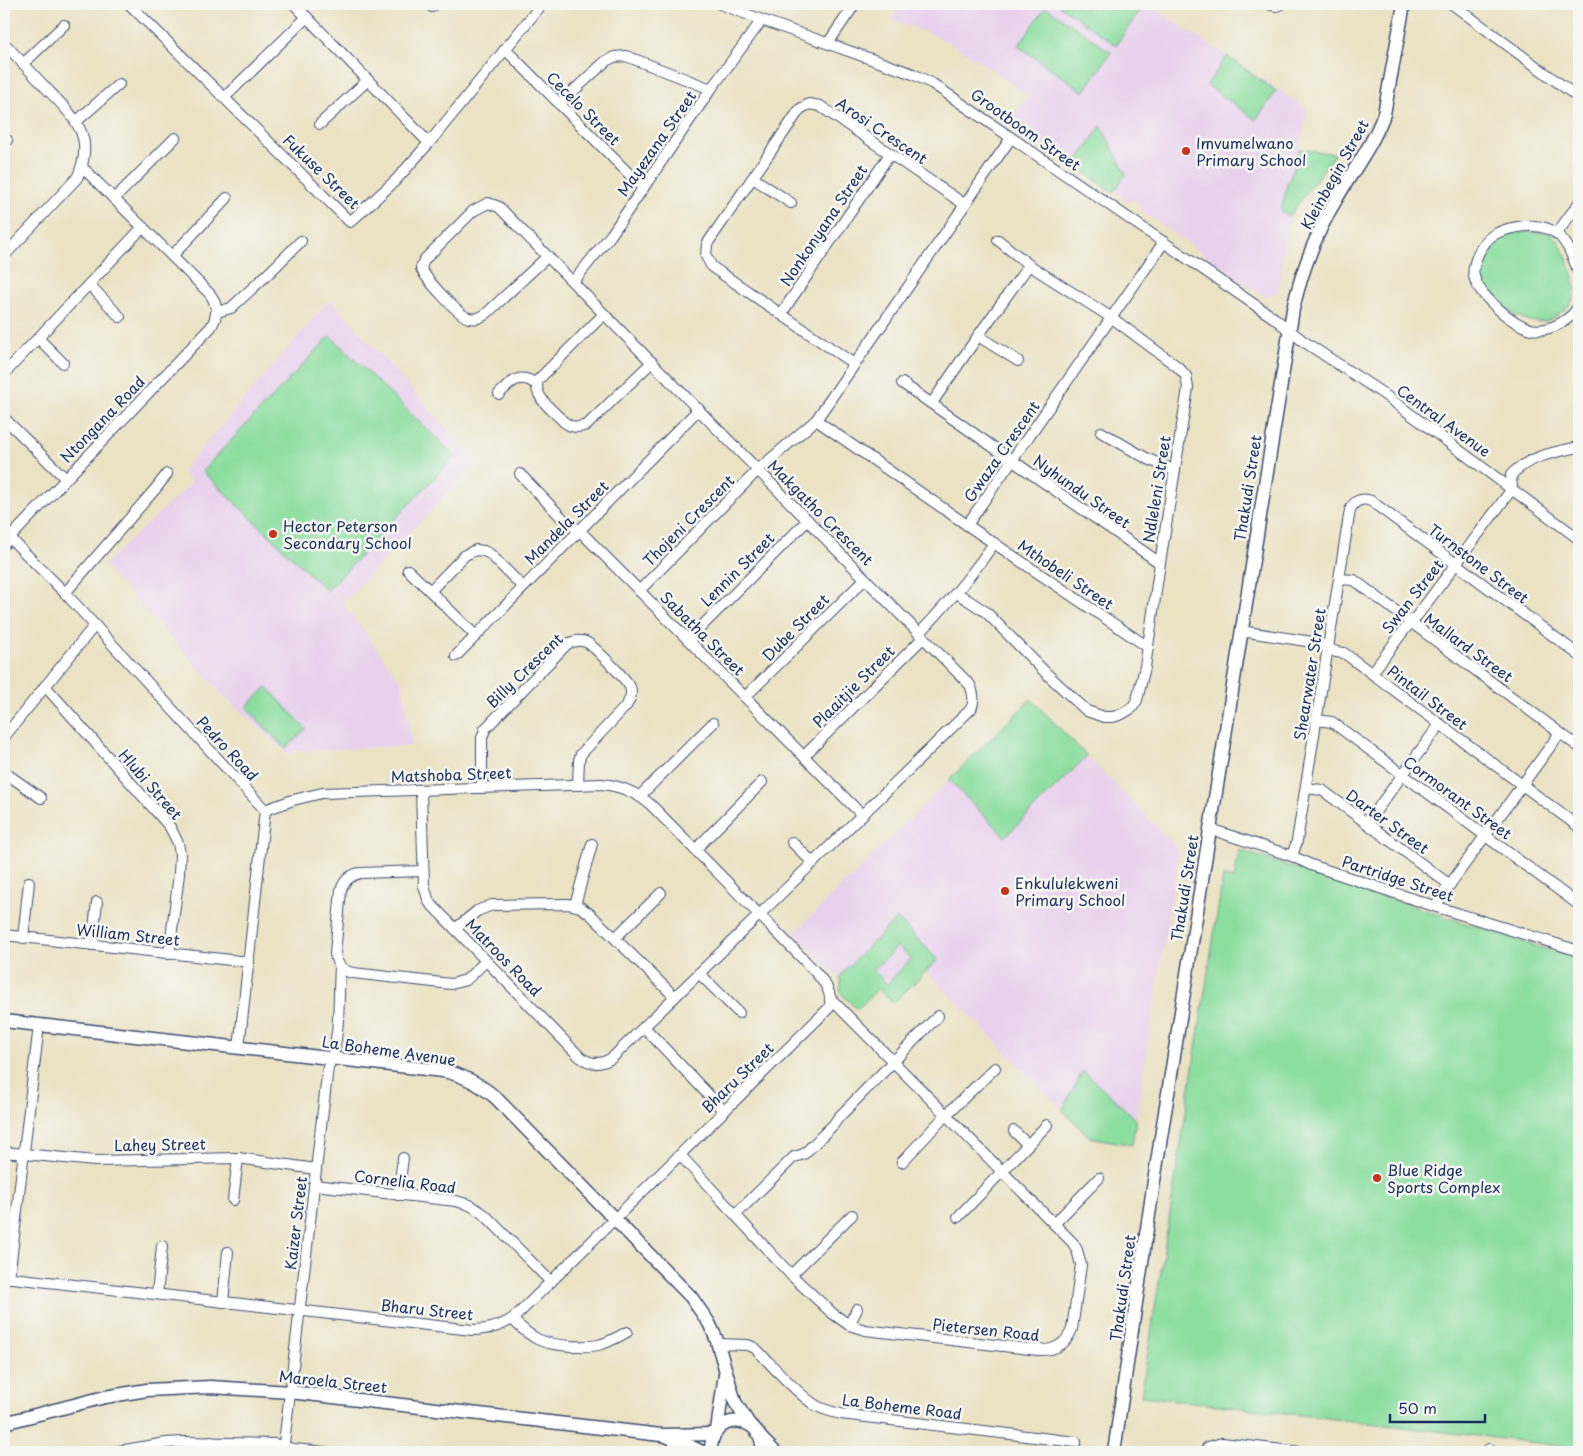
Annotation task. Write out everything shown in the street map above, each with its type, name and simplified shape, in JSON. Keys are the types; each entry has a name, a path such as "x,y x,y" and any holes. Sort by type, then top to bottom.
{"street":[{"name":"Fukuse Street","path":"129,4 350,222 395,180 429,144 542,4"},
{"path":"294,4 429,144"},
{"name":"Grootboom Street","path":"720,4 913,74 933,84 1289,329"},
{"path":"828,43 855,4"},
{"path":"1268,4 1276,6 1281,4"},
{"name":"Kleinbegin Street","path":"1289,329 1297,290 1313,244 1337,197 1370,146 1384,114 1404,4"},
{"path":"1452,4 1579,98"},
{"path":"225,97 307,17"},
{"name":"Mayezana Street","path":"573,282 611,235 711,89 762,20"},
{"path":"23,64 64,25"},
{"path":"4,43 71,113 81,129 85,146 82,167 72,185 4,256"},
{"name":"Cecelo Street","path":"504,49 643,188"},
{"path":"559,104 606,61 620,56 626,56 711,89"},
{"path":"320,124 368,80"},
{"path":"77,121 119,84"},
{"name":"Arosi Crescent","path":"854,364 712,267 706,256 707,244 800,110 809,104 820,106 964,204"},
{"path":"114,199 175,138"},
{"path":"758,470 816,420 1011,138"},
{"name":"Nonkonyana Street","path":"781,314 890,154"},
{"path":"82,167 210,294 214,299 217,312 231,308 301,241"},
{"path":"754,178 791,203"},
{"path":"172,256 226,198"},
{"name":"Makgatho Crescent","path":"548,256 488,313 476,319 463,316 428,280 421,268 424,260 473,211 488,203 499,207 548,256 604,314 699,409 970,685 974,698 974,704 971,709 759,915"},
{"path":"1557,233 1579,203"},
{"path":"1579,274 1570,249 1564,240 1557,233 1544,227 1536,226 1512,227 1489,238 1477,257 1473,274 1479,289 1489,301 1520,324 1532,329 1543,330 1555,326 1571,317 1579,305"},
{"path":"4,374 143,227"},
{"path":"998,240 1029,265 1112,318"},
{"name":"Gwaza Crescent","path":"816,420 967,526 1164,242"},
{"path":"932,403 1029,265"},
{"path":"89,284 120,317"},
{"name":"Ntongana Road","path":"6,538 66,479 211,327 217,312"},
{"path":"604,314 540,377 536,384 538,394 564,422 573,427 582,427 591,422 652,362"},
{"name":"Ndleleni Street","path":"957,593 986,612 1048,676 1087,711 1104,717 1113,717 1132,708 1138,700 1142,685 1188,388 1186,376 1178,367 1112,318"},
{"name":"Central Avenue","path":"1289,329 1303,341 1389,398 1579,539"},
{"name":"Thakudi Street","path":"1114,1452 1154,1181 1289,329"},
{"path":"978,336 1018,361"},
{"path":"38,338 63,363"},
{"path":"499,394 512,382 520,379 528,379 536,384"},
{"name":"Nyhundu Street","path":"902,383 1160,562"},
{"name":"Mandela Street","path":"456,656 699,409"},
{"path":"4,418 66,479"},
{"path":"1101,432 1146,458 1175,471"},
{"path":"1512,489 1511,475 1519,466 1534,458 1579,447"},
{"name":"Thojeni Crescent","path":"639,591 758,470"},
{"path":"65,593 167,474"},
{"name":"Sabatha Street","path":"520,474 566,522 579,530 862,815"},
{"name":"Swan Street","path":"1372,673 1512,489"},
{"name":"Turnstone Street","path":"1360,500 1371,501 1579,656"},
{"name":"Shearwater Street","path":"1292,856 1297,841 1306,788 1350,510 1352,505 1360,500"},
{"name":"Lennin Street","path":"688,640 808,520"},
{"name":"Mthobeli Street","path":"967,526 1148,646"},
{"name":"Pedro Road","path":"6,538 65,593 265,810"},
{"name":"Plaaitjie Street","path":"804,756 921,636 983,560 994,543"},
{"path":"430,592 465,554 476,550 490,554 523,587"},
{"path":"408,570 476,636"},
{"name":"Dube Street","path":"745,697 865,579"},
{"name":"Mallard Street","path":"1339,579 1354,580 1579,747"},
{"path":"4,737 95,625"},
{"name":"Pintail Street","path":"1241,631 1319,643 1336,652 1344,653 1579,827"},
{"name":"Billy Crescent","path":"482,788 482,738 485,729 567,644 581,640 592,645 626,680 631,689 631,698 578,760 578,785"},
{"name":"Hlubi Street","path":"45,686 170,827 178,842 180,854 179,874 169,954"},
{"name":"Cormorant Street","path":"1316,720 1332,722 1579,906"},
{"path":"640,796 713,723"},
{"path":"1367,823 1440,724"},
{"path":"1437,907 1440,898 1560,733"},
{"path":"4,772 41,798"},
{"path":"695,850 762,782"},
{"name":"Matshoba Street","path":"265,810 293,800 322,793 578,785 612,785 626,789 640,796 651,805 759,915 821,979 830,998"},
{"name":"Darter Street","path":"1306,788 1322,790 1450,885"},
{"name":"Matroos Road","path":"421,790 423,871 426,897 454,929 585,1060 596,1063 608,1061 613,1057 759,915"},
{"path":"239,1048 265,810"},
{"name":"Partridge Street","path":"1210,828 1292,856 1311,865 1579,951"},
{"path":"792,842 813,863"},
{"path":"575,905 592,844"},
{"name":"Kaizer Street","path":"284,1449 328,1067 333,1059 336,1046 340,967 334,953 341,890 345,882 352,876 360,873 423,871"},
{"path":"23,938 29,882"},
{"path":"615,938 661,893"},
{"path":"92,945 98,902"},
{"path":"454,929 477,911 492,905 562,903 575,905 590,914 675,997"},
{"name":"William Street","path":"4,935 249,962"},
{"path":"340,967 353,973 451,984 466,980 486,961"},
{"path":"699,973 739,1013"},
{"name":"Pietersen Road","path":"680,1155 791,1275 832,1313 849,1325 864,1330 1038,1350 1058,1347 1069,1336 1072,1329 1081,1265 1073,1243 830,998"},
{"name":"Bharu Street","path":"6,1277 472,1330 492,1329 512,1319 551,1282 829,1008 830,998"},
{"path":"736,1214 794,1157 804,1154 938,1016"},
{"name":"La Boheme Avenue","path":"4,1021 443,1071 479,1084 496,1098 692,1297 709,1323 718,1344 735,1402 749,1424 761,1438"},
{"path":"6,1277 24,1154 39,1025"},
{"path":"644,1027 724,1111"},
{"path":"902,1162 946,1115 995,1068"},
{"path":"958,1217 1047,1125"},
{"path":"1014,1130 1028,1145"},
{"name":"Lahey Street","path":"4,1152 95,1161 238,1158 316,1169"},
{"path":"233,1200 238,1158"},
{"path":"398,1195 403,1158"},
{"path":"1054,1224 1099,1178"},
{"name":"Cornelia Road","path":"314,1185 470,1205 486,1215 551,1282"},
{"path":"791,1275 852,1215"},
{"path":"157,1294 162,1246"},
{"path":"223,1302 228,1252"},
{"path":"849,1325 857,1309"},
{"path":"512,1319 540,1341 554,1344 586,1347 598,1346 627,1332"},
{"name":"La Boheme Road","path":"718,1344 748,1345 756,1348 802,1395 816,1406 827,1411 1076,1442"},
{"name":"La Boheme Avenue","path":"711,1452 711,1442 716,1432 725,1369"},
{"name":"Maroela Street","path":"4,1423 87,1400 147,1390 211,1387 290,1392 661,1434 716,1432"},
{"path":"716,1432 729,1422 739,1421 749,1424"},
{"name":"Maroela Street","path":"661,1434 702,1452"},
{"path":"761,1438 762,1452"},
{"path":"761,1438 776,1452"},
{"path":"113,1452 166,1443 186,1442 210,1447 275,1444 284,1449 325,1452"},
{"path":"1204,1452 1208,1447 1222,1442 1300,1452"}],"shaded area":[{"name":"Imvumelwano Primary School","path":"902,4 1147,4 1307,109 1300,149 1335,154 1289,216 1277,293 1264,297 1142,211 1141,205 1134,200 1127,202 1010,121 1028,95 959,48 940,38 891,19"},
{"name":"Hector Peterson Secondary School","path":"330,299 477,462 343,603 402,683 412,746 294,751 288,754 223,695 103,565 192,483 182,471"},
{"name":"Enkululekweni Primary School","path":"1031,699 1179,850 1132,1145 1089,1137 926,971 893,1003 878,989 857,1010 840,992 841,980 794,933"}],"green space":[{"path":"1057,4 1140,4 1143,6 1116,45"},
{"path":"1046,7 1111,52 1084,92 1018,46"},
{"path":"1227,56 1276,91 1256,120 1207,85"},
{"path":"1101,126 1126,174 1113,193 1074,165"},
{"path":"1300,149 1335,154 1289,216 1281,212 1287,185"},
{"path":"1546,232 1557,240 1564,252 1574,280 1575,292 1571,304 1567,308 1553,318 1539,322 1514,314 1496,301 1479,280 1478,268 1485,249 1499,237 1514,233"},
{"path":"330,336 455,456 327,591 202,471"},
{"path":"267,687 306,729 285,749 246,707"},
{"path":"1031,699 1087,756 1005,837 949,780"},
{"name":"Blue Ridge Sports Complex","path":"1239,850 1579,960 1579,1448 1141,1396 1223,877 1234,879"},
{"path":"897,918 938,960 893,1003 878,989 857,1010 840,992 841,980 839,979 845,970","holes":["898,946 911,959 887,984 873,970"]},
{"path":"1083,1071 1136,1119 1132,1145 1089,1137 1062,1110"}],"place":[{"name":"Imvumelwano Primary School","path":"1186,151"},
{"name":"Hector Peterson Secondary School","path":"273,534"},
{"name":"Enkululekweni Primary School","path":"1005,891"},
{"name":"Blue Ridge Sports Complex","path":"1377,1178"}]}
